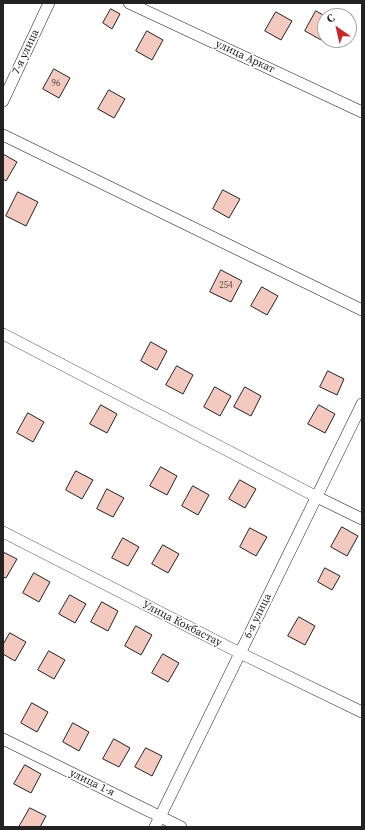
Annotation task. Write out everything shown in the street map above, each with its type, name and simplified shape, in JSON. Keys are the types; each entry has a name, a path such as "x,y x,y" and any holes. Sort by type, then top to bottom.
{"street":[{"name":"7-я улица","path":"3,101 49,3"},
{"name":"улица Аркат","path":"129,3 362,112"},
{"path":"3,135 362,310"},
{"path":"3,334 316,497 362,519"},
{"name":"6-я улица","path":"155,827 362,404"},
{"name":"Улица Кокбастау","path":"3,532 240,653 362,712"},
{"name":"улица 1-я","path":"3,739 181,827"}],"building":[{"path":"111,9 120,14 112,29 103,23"},
{"path":"316,11 317,12 317,38 305,31"},
{"path":"276,12 292,21 281,40 265,31"},
{"path":"147,31 163,40 152,60 136,51"},
{"path":"54,69 70,78 59,98 43,89"},
{"path":"109,90 125,99 114,118 98,109"},
{"path":"3,154 17,162 6,181 3,179"},
{"path":"223,190 240,199 229,218 213,209"},
{"path":"18,192 38,202 26,226 6,216"},
{"path":"221,270 242,281 231,302 210,292"},
{"path":"262,287 278,296 267,315 251,306"},
{"path":"151,342 167,351 157,370 141,361"},
{"path":"177,366 193,375 183,394 166,385"},
{"path":"328,371 344,379 337,395 320,387"},
{"path":"215,387 231,396 220,416 204,407"},
{"path":"245,387 261,396 251,416 234,407"},
{"path":"101,405 117,414 107,433 90,424"},
{"path":"319,405 335,414 325,433 308,424"},
{"path":"28,413 44,422 33,442 17,433"},
{"path":"161,467 177,476 167,495 150,486"},
{"path":"76,471 93,480 82,499 66,490"},
{"path":"240,480 256,489 245,508 229,499"},
{"path":"193,486 209,495 198,515 182,506"},
{"path":"107,489 124,498 113,517 97,509"},
{"path":"342,527 358,536 347,556 331,547"},
{"path":"250,528 267,537 256,556 240,547"},
{"path":"123,538 139,547 128,566 112,558"},
{"path":"163,545 179,554 168,573 152,564"},
{"path":"3,552 17,559 6,578 3,577"},
{"path":"325,568 340,576 332,590 318,582"},
{"path":"34,573 50,582 39,602 23,593"},
{"path":"70,595 86,604 75,623 59,614"},
{"path":"102,602 118,611 108,631 91,622"},
{"path":"299,617 315,626 305,645 288,636"},
{"path":"136,626 152,635 141,655 125,646"},
{"path":"10,633 26,642 15,661 3,654 3,645"},
{"path":"49,651 65,660 54,679 38,670"},
{"path":"163,654 179,663 168,682 152,673"},
{"path":"32,703 48,712 37,732 21,723"},
{"path":"73,723 89,732 79,751 63,742"},
{"path":"114,739 130,748 119,767 103,759"},
{"path":"146,748 162,756 152,776 135,767"},
{"path":"25,765 41,774 31,793 14,784"},
{"path":"30,808 46,816 40,827 19,827"}]}
